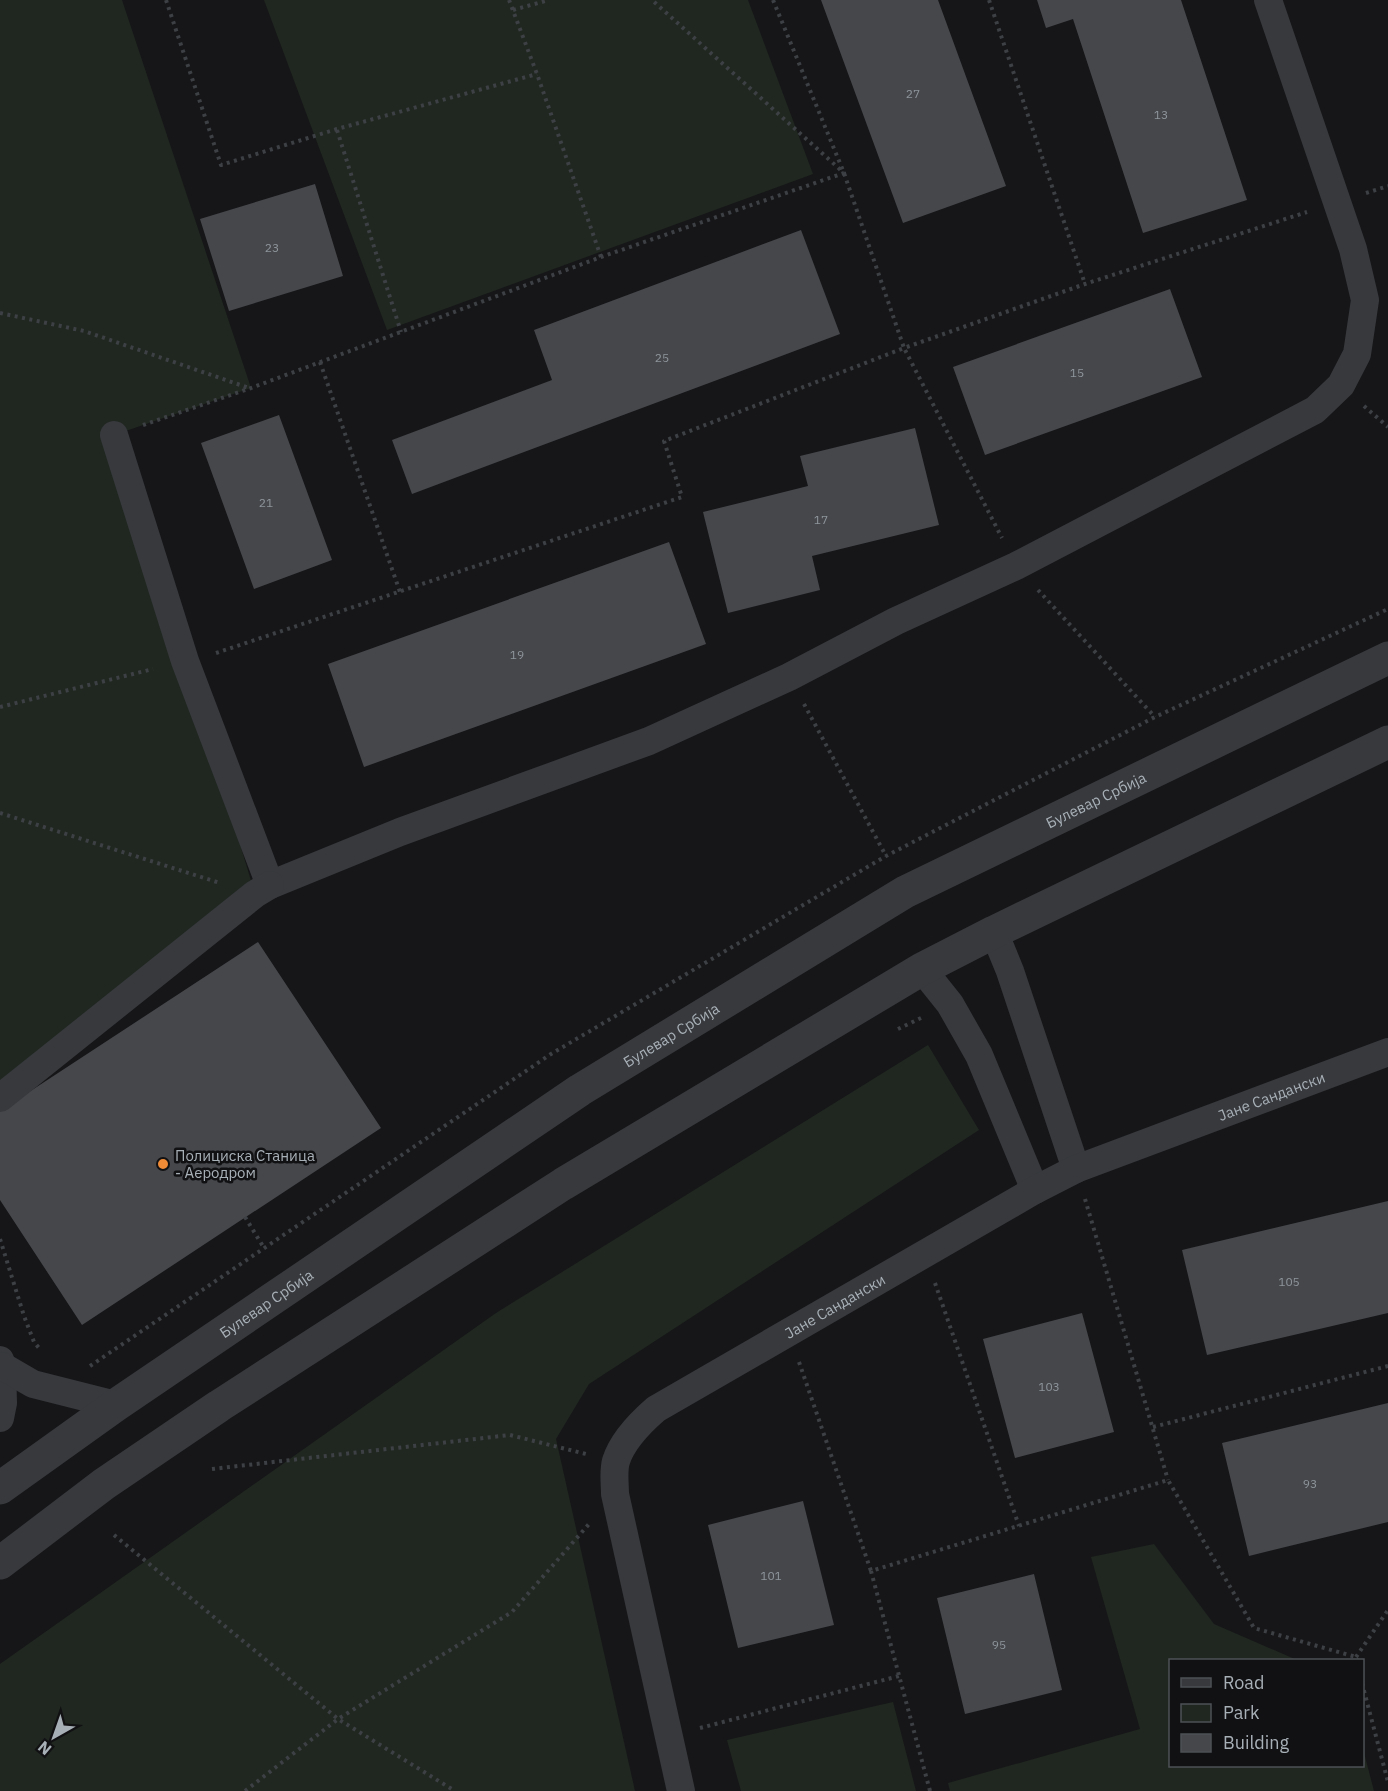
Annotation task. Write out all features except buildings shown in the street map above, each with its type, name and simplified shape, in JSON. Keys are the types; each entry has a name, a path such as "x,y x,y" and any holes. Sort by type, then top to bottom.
{"street":[{"path":"0,1098 262,889 400,832 649,741 789,677 896,621 1016,566 1315,410 1341,385 1357,354 1365,300 1353,249 1268,0"},
{"path":"114,435 185,661 262,889"},
{"name":"Булевар Србија","path":"0,1488 116,1405 580,1090 905,892 1388,658"},
{"path":"0,1563 104,1484 219,1406 533,1203 922,969 1388,742"},
{"path":"994,932 1010,971 1076,1169"},
{"path":"922,969 950,1004 979,1055 1035,1190"},
{"name":"Јане Сандански","path":"681,1791 615,1494 616,1462 628,1439 643,1420 656,1409 925,1253 1076,1169 1388,1052"},
{"path":"1,1363 33,1384 116,1405"},
{"path":"0,1418 3,1402 1,1363"}],"path":[{"path":"166,0 221,165 337,129 537,74"},
{"path":"509,0 601,257"},
{"path":"513,10 549,0"},
{"path":"652,0 844,172"},
{"path":"773,0 844,172 904,348 1016,566 1155,717"},
{"path":"989,0 1085,284"},
{"path":"337,129 401,332"},
{"path":"114,435 251,388 601,257 844,172"},
{"path":"0,707 224,651 682,497 664,441 904,348 1085,284 1388,186"},
{"path":"0,313 84,331 251,388"},
{"path":"320,362 400,592"},
{"path":"789,677 886,856"},
{"path":"0,813 262,889"},
{"path":"1076,1169 1168,1480 1254,1628 1356,1659 1388,1610"},
{"path":"245,1217 264,1248"},
{"path":"0,1239 34,1342 40,1350"},
{"path":"925,1253 1019,1526"},
{"path":"789,1333 872,1571 930,1791"},
{"path":"1153,1427 1388,1366"},
{"path":"212,1469 510,1435 616,1462"},
{"path":"872,1571 1168,1480"},
{"path":"245,1791 338,1719 512,1612 615,1494"},
{"path":"114,1535 338,1719 455,1791"},
{"path":"668,1736 899,1676"},
{"path":"1364,1691 1388,1782"}],"green space":[{"path":"0,0 122,0 251,388 114,435 255,894 0,1085"},
{"path":"264,0 748,0 813,174 387,330"},
{"path":"928,1045 979,1130 589,1384 556,1439 635,1791 0,1791 0,1664 496,1313"},
{"path":"1154,1544 1214,1624 1295,1659 1169,1659 1169,1767 1364,1767 1364,1753 1374,1791 950,1791 948,1783 1140,1729 1091,1557"},
{"path":"893,1702 916,1791 741,1791 727,1740"}],"place":[{"name":"Полициска Станица - Аеродром","path":"163,1164"}]}
